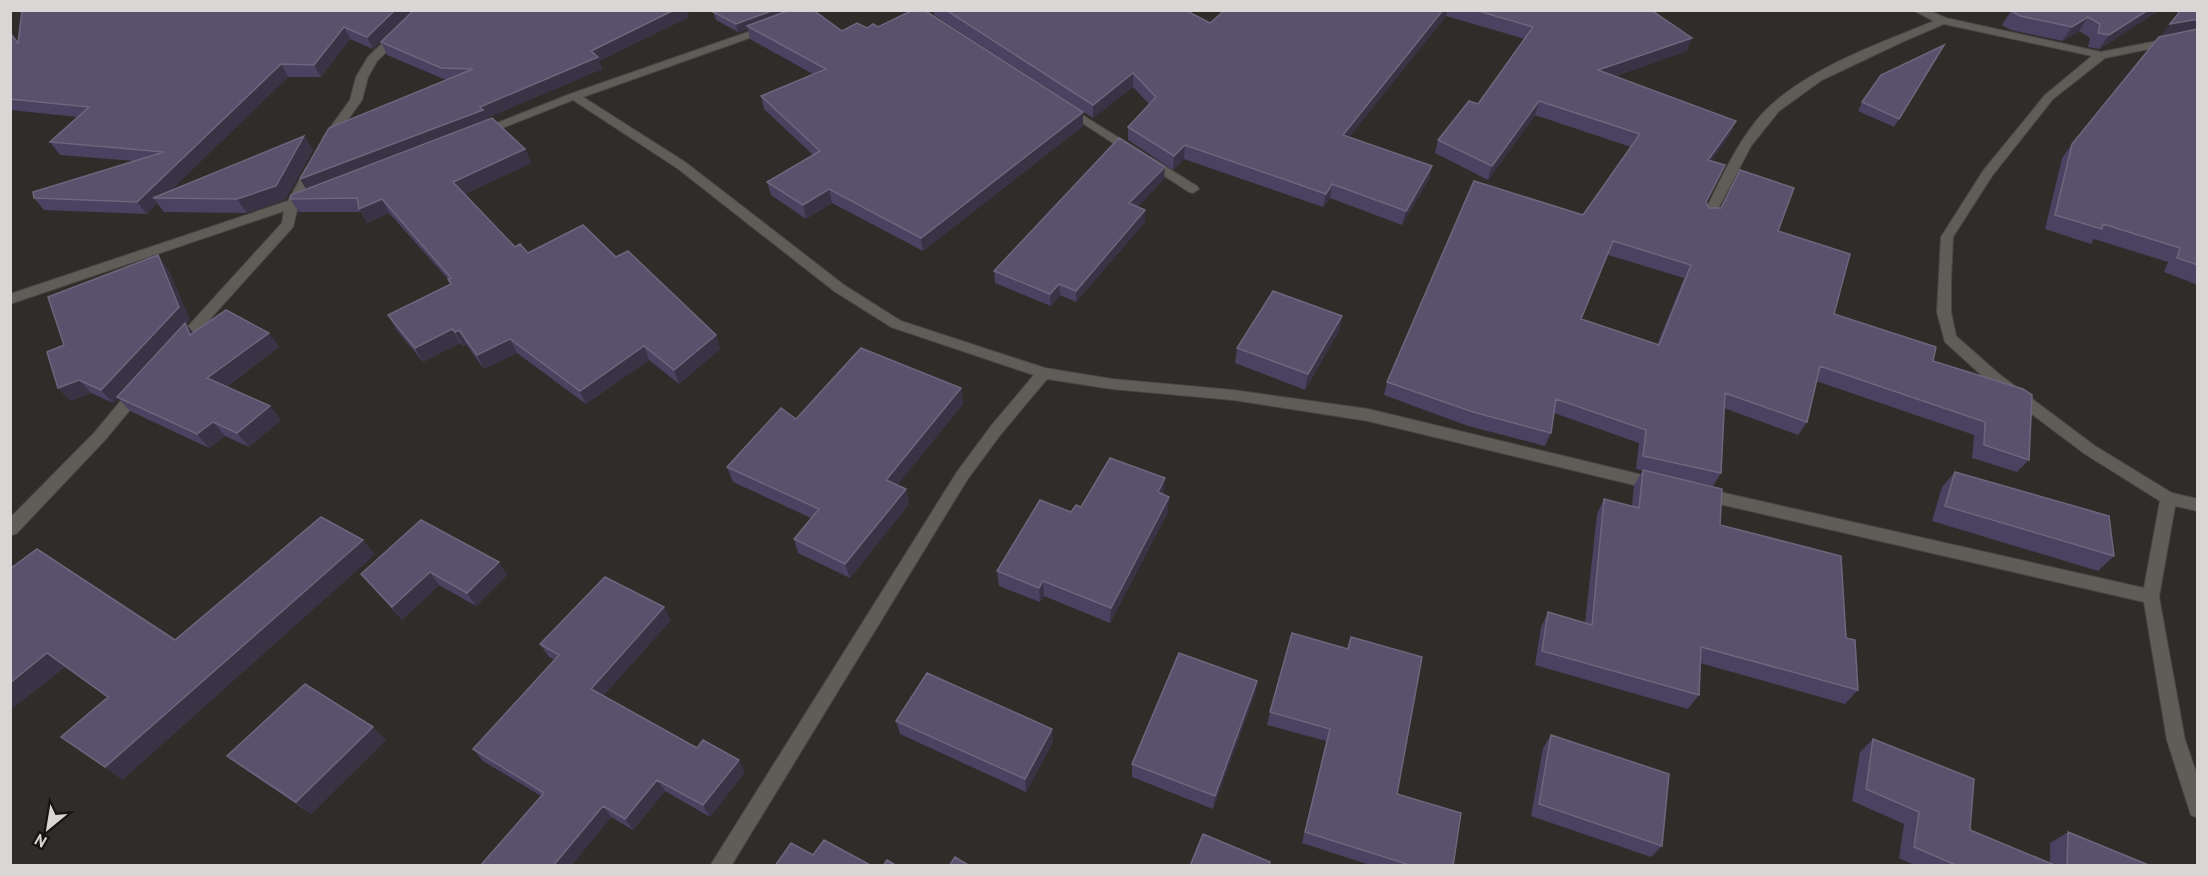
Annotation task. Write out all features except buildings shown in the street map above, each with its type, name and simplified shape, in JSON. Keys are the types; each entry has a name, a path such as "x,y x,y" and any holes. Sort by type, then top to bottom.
{"street":[{"path":"166,358 288,224 292,205 324,145 356,100 362,77 372,59 424,10"},
{"path":"1918,10 1943,21 2101,54 2198,36"},
{"path":"1708,217 1760,124 1788,97 1861,57 1943,21"},
{"path":"466,138 574,96 785,22"},
{"path":"2101,54 2049,97 1987,174 1947,237 1944,312 1950,338 1994,378 2090,450 2168,498 2198,505"},
{"path":"574,96 681,165 840,288 896,324 1044,374 1112,384 1233,395 1368,415 1666,486"},
{"path":"1053,100 1193,189"},
{"path":"10,299 325,192"},
{"path":"719,866 962,476 996,430 1044,374"},
{"path":"10,529 100,436 151,376"},
{"path":"1689,492 2151,597"},
{"path":"2168,498 2151,597 2176,740 2198,809"}]}
